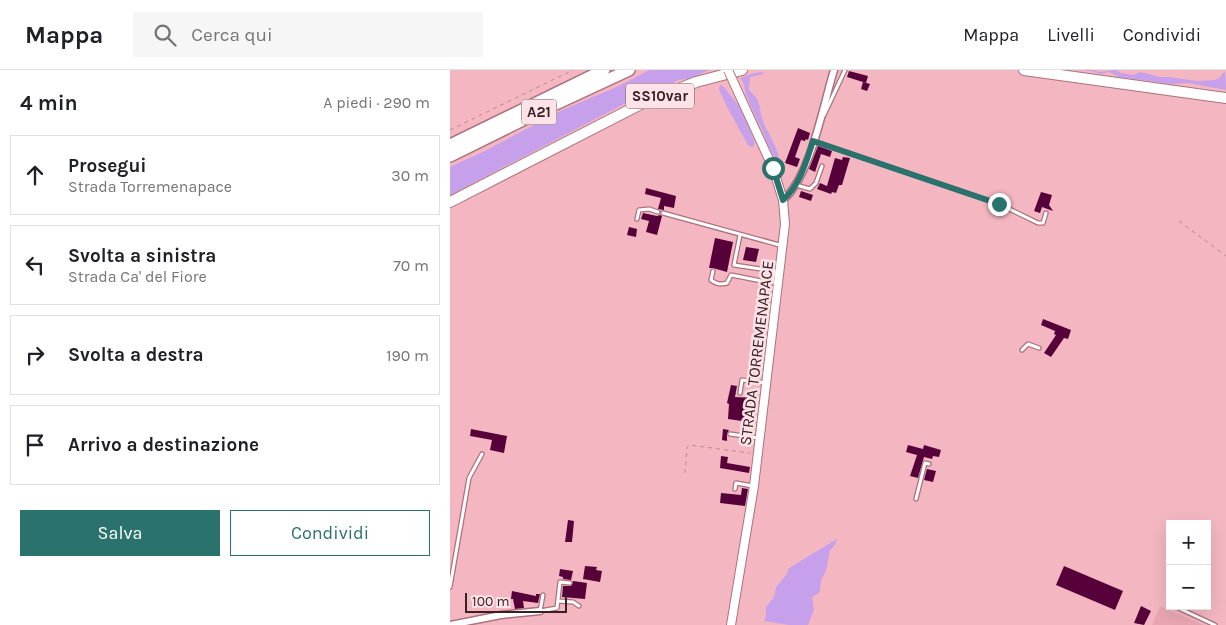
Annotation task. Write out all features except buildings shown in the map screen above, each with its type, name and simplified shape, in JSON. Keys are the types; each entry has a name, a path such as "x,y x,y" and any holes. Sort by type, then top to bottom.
{"highway":[{"name":"A21","path":"450,145 604,70"},
{"name":"A21","path":"450,156 629,70"},
{"name":"SS10var","path":"450,202 641,104 696,82 742,70"},
{"path":"1024,70 1226,98"}],"street":[{"name":"STRADA TORREMENAPACE","path":"728,70 773,168 783,200 785,224 783,246 777,272 754,486 730,625"},
{"path":"783,200 796,185 822,120 834,70"},
{"path":"450,625 501,615 540,611"}],"lane":[{"path":"822,120 846,70"},
{"path":"813,141 999,204 1038,222 1043,222 1046,213"},
{"path":"796,185 810,189 816,184 822,166"},
{"path":"637,219 639,210 649,209 658,212"},
{"path":"663,213 783,246"},
{"path":"713,271 711,280 716,284 727,284 731,275 772,283 777,272 734,265 740,235"},
{"path":"1022,350 1028,344 1040,348"},
{"path":"740,393 742,380 766,383"},
{"path":"747,436 748,427"},
{"path":"730,434 760,439"},
{"path":"450,587 469,478 482,454"},
{"path":"916,499 926,463 929,464"},
{"path":"735,489 736,483 754,486"},
{"path":"543,595 540,611 557,608 560,582 570,583"},
{"path":"558,601 573,602 579,606"},
{"path":"1183,610 1215,625"}],"path":[{"path":"450,130 572,70"},
{"path":"1179,221 1226,256"},
{"path":"684,474 687,448 689,446 758,454"}],"shaded area":[{"path":"649,70 709,70 689,79 678,80 651,90 450,195 450,167 485,151 560,111 621,85"},
{"path":"1075,70 1100,72 1116,70 1133,75 1141,72 1160,77 1198,81 1215,80 1225,71 1226,90 1188,83 1172,84 1119,77 1109,72 1101,74"},
{"path":"762,72 764,74 750,77 749,90 758,101 761,116 780,161 779,166 766,141 740,78"},
{"path":"720,85 723,86 739,106 754,140 754,146 748,145 727,107 719,89"},
{"path":"837,539 835,545 830,550 826,571 821,580 820,592 812,597 814,609 808,625 789,625 764,621 766,607 774,597 776,587 787,574 789,568"},
{"path":"1160,606 1203,625 1152,625"}],"route":[{"path":"773,168 783,200 796,185 813,141 999,204"}]}
